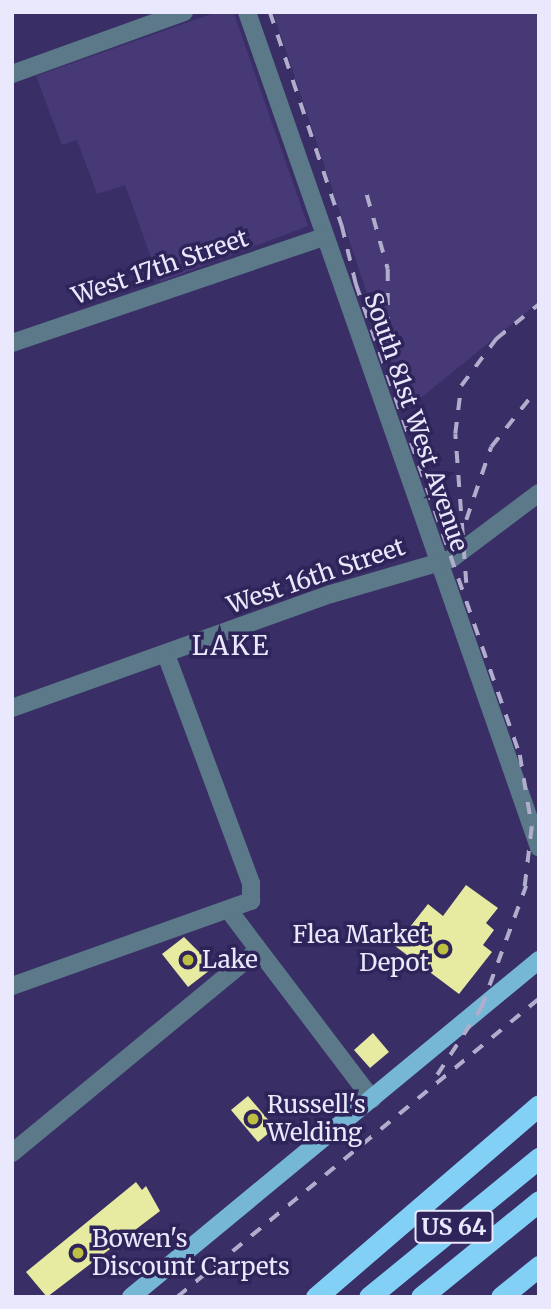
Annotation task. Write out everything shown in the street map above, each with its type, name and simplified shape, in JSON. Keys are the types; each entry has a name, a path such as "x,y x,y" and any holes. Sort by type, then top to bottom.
{"highway":[{"path":"316,1297 539,1105"},
{"name":"US 64","path":"369,1297 539,1158"},
{"name":"US 64","path":"421,1297 539,1200"},
{"path":"501,1297 539,1266"}],"main road":[{"path":"131,1297 539,960"}],"street":[{"path":"12,74 184,12"},
{"name":"South 81st West Avenue","path":"247,12 539,847"},
{"name":"West 17th Street","path":"12,344 324,237"},
{"name":"West 16th Street","path":"12,708 463,552 539,492"},
{"path":"12,986 229,912 251,901 251,883 166,655"},
{"path":"229,912 256,953 372,1099"},
{"path":"12,1153 256,953"}],"shaded area":[{"path":"217,12 234,14 308,226 160,282 125,185 97,194 77,140 62,145 36,76"},
{"path":"273,12 539,12 539,302 406,410"}],"building":[{"name":"Flea Market Depot","path":"466,885 498,908 486,923 494,930 483,945 492,952 459,994 395,946 428,904 443,916"},
{"name":"Lake","path":"184,937 214,967 188,987 162,954"},
{"path":"373,1033 389,1052 370,1068 354,1050"},
{"name":"Russell's Welding","path":"248,1096 275,1128 258,1142 231,1110"},
{"name":"Bowen's Discount Carpets","path":"136,1182 142,1190 146,1186 160,1211 47,1297 26,1272"}],"railway":[{"path":"270,12 342,226 356,284 520,755 532,827 524,894"},
{"path":"367,195 388,269 388,357"},
{"path":"466,583 455,434 461,386 496,339 539,304"},
{"path":"466,520 491,447 530,398"},
{"path":"437,1075 481,1008 526,886"},
{"path":"177,1297 539,999"}],"place":[{"name":"Flea Market Depot","path":"443,949"},
{"name":"Lake","path":"188,960"},
{"name":"Russell's Welding","path":"253,1119"},
{"name":"Bowen's Discount Carpets","path":"78,1253"}],"district":[{"name":"LAKE","path":"231,646"}]}
